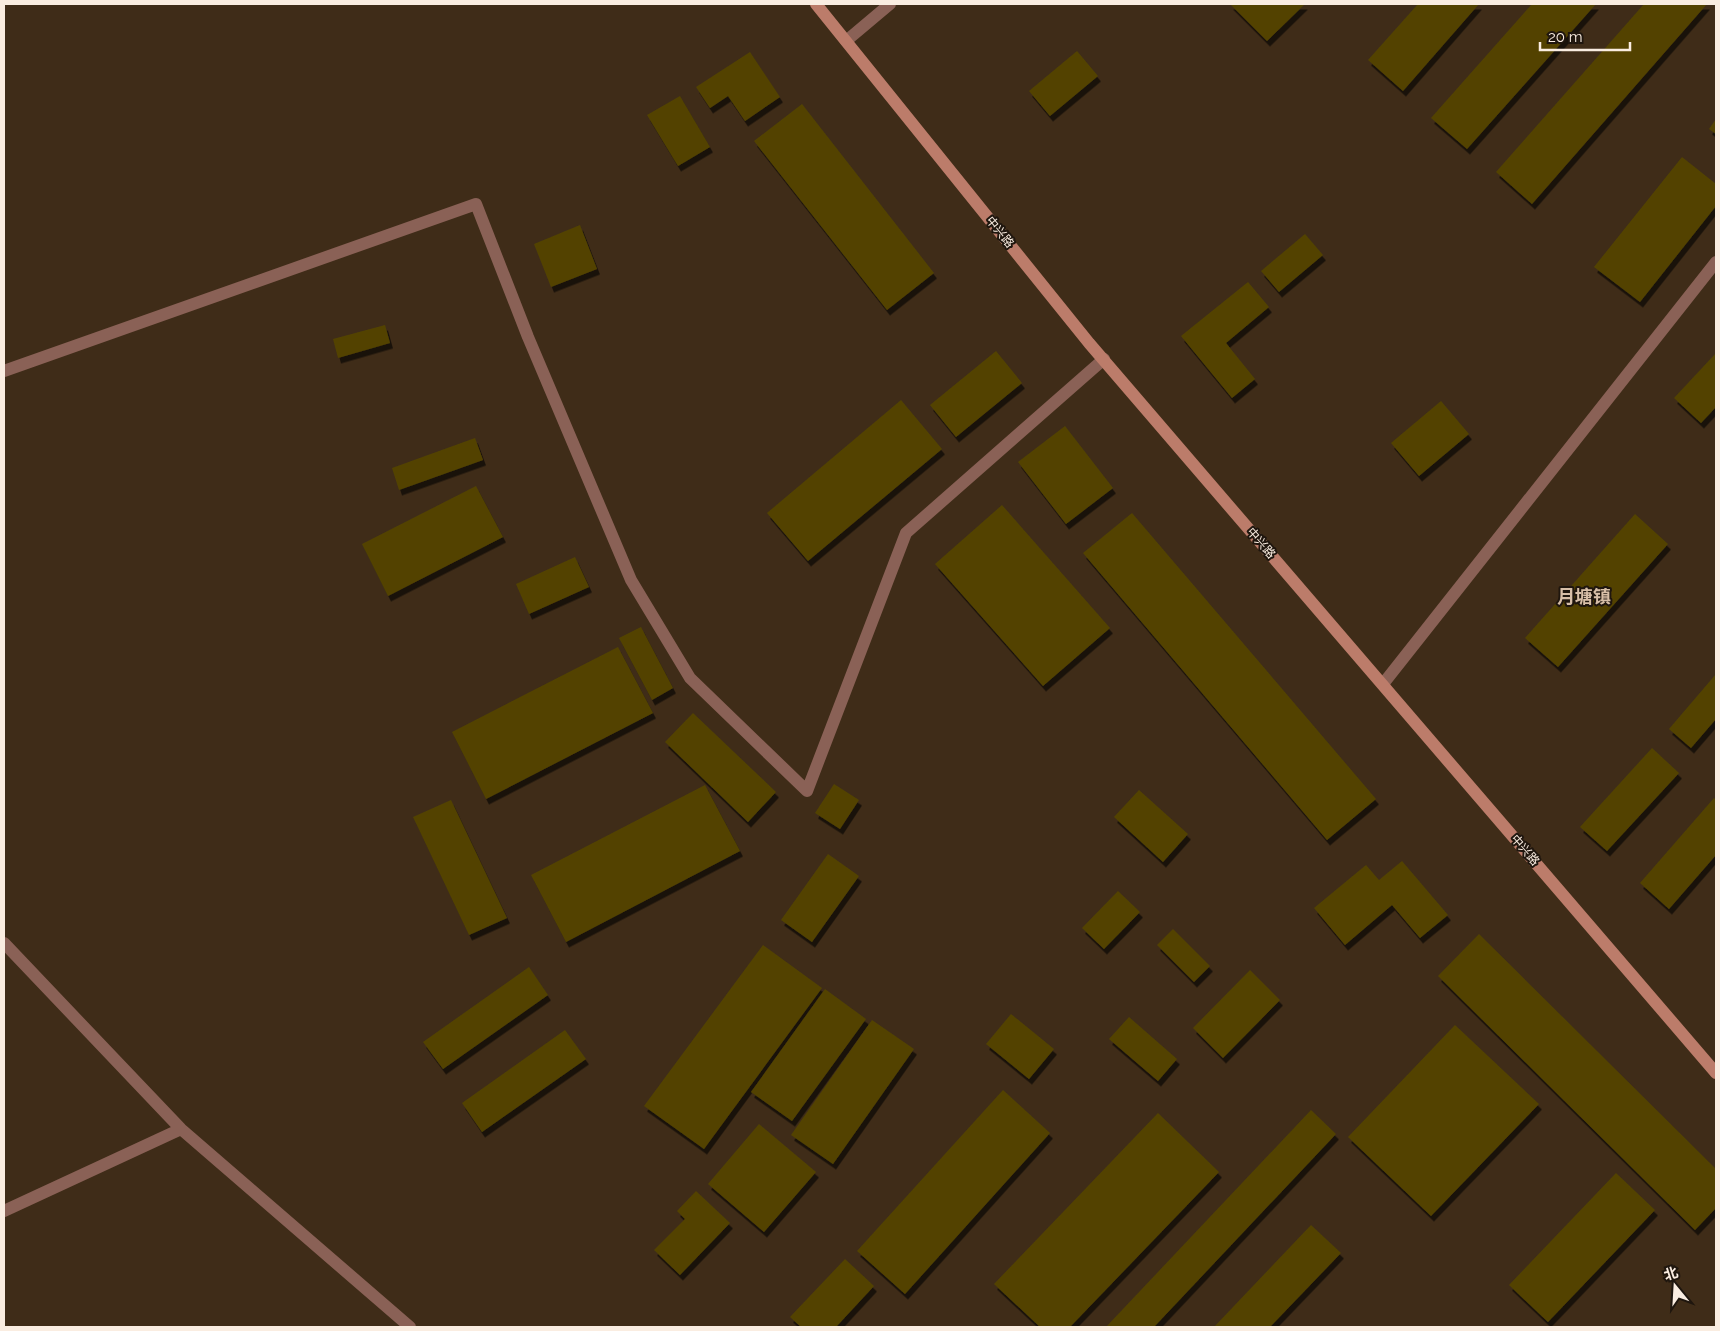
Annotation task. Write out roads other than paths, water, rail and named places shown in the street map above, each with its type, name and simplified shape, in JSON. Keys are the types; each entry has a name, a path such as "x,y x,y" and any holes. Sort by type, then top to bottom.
{"main road":[{"name":"中兴路","path":"816,4 1104,360 1716,1073"}],"street":[{"path":"846,40 890,4"},
{"path":"4,371 476,204 528,337 631,580 690,678 807,791 906,533 1104,360"},
{"path":"1382,684 1716,262"},
{"path":"4,944 181,1129 410,1327"},
{"path":"4,1211 181,1129"}],"district":[{"name":"月塘镇","path":"1584,596"}]}
